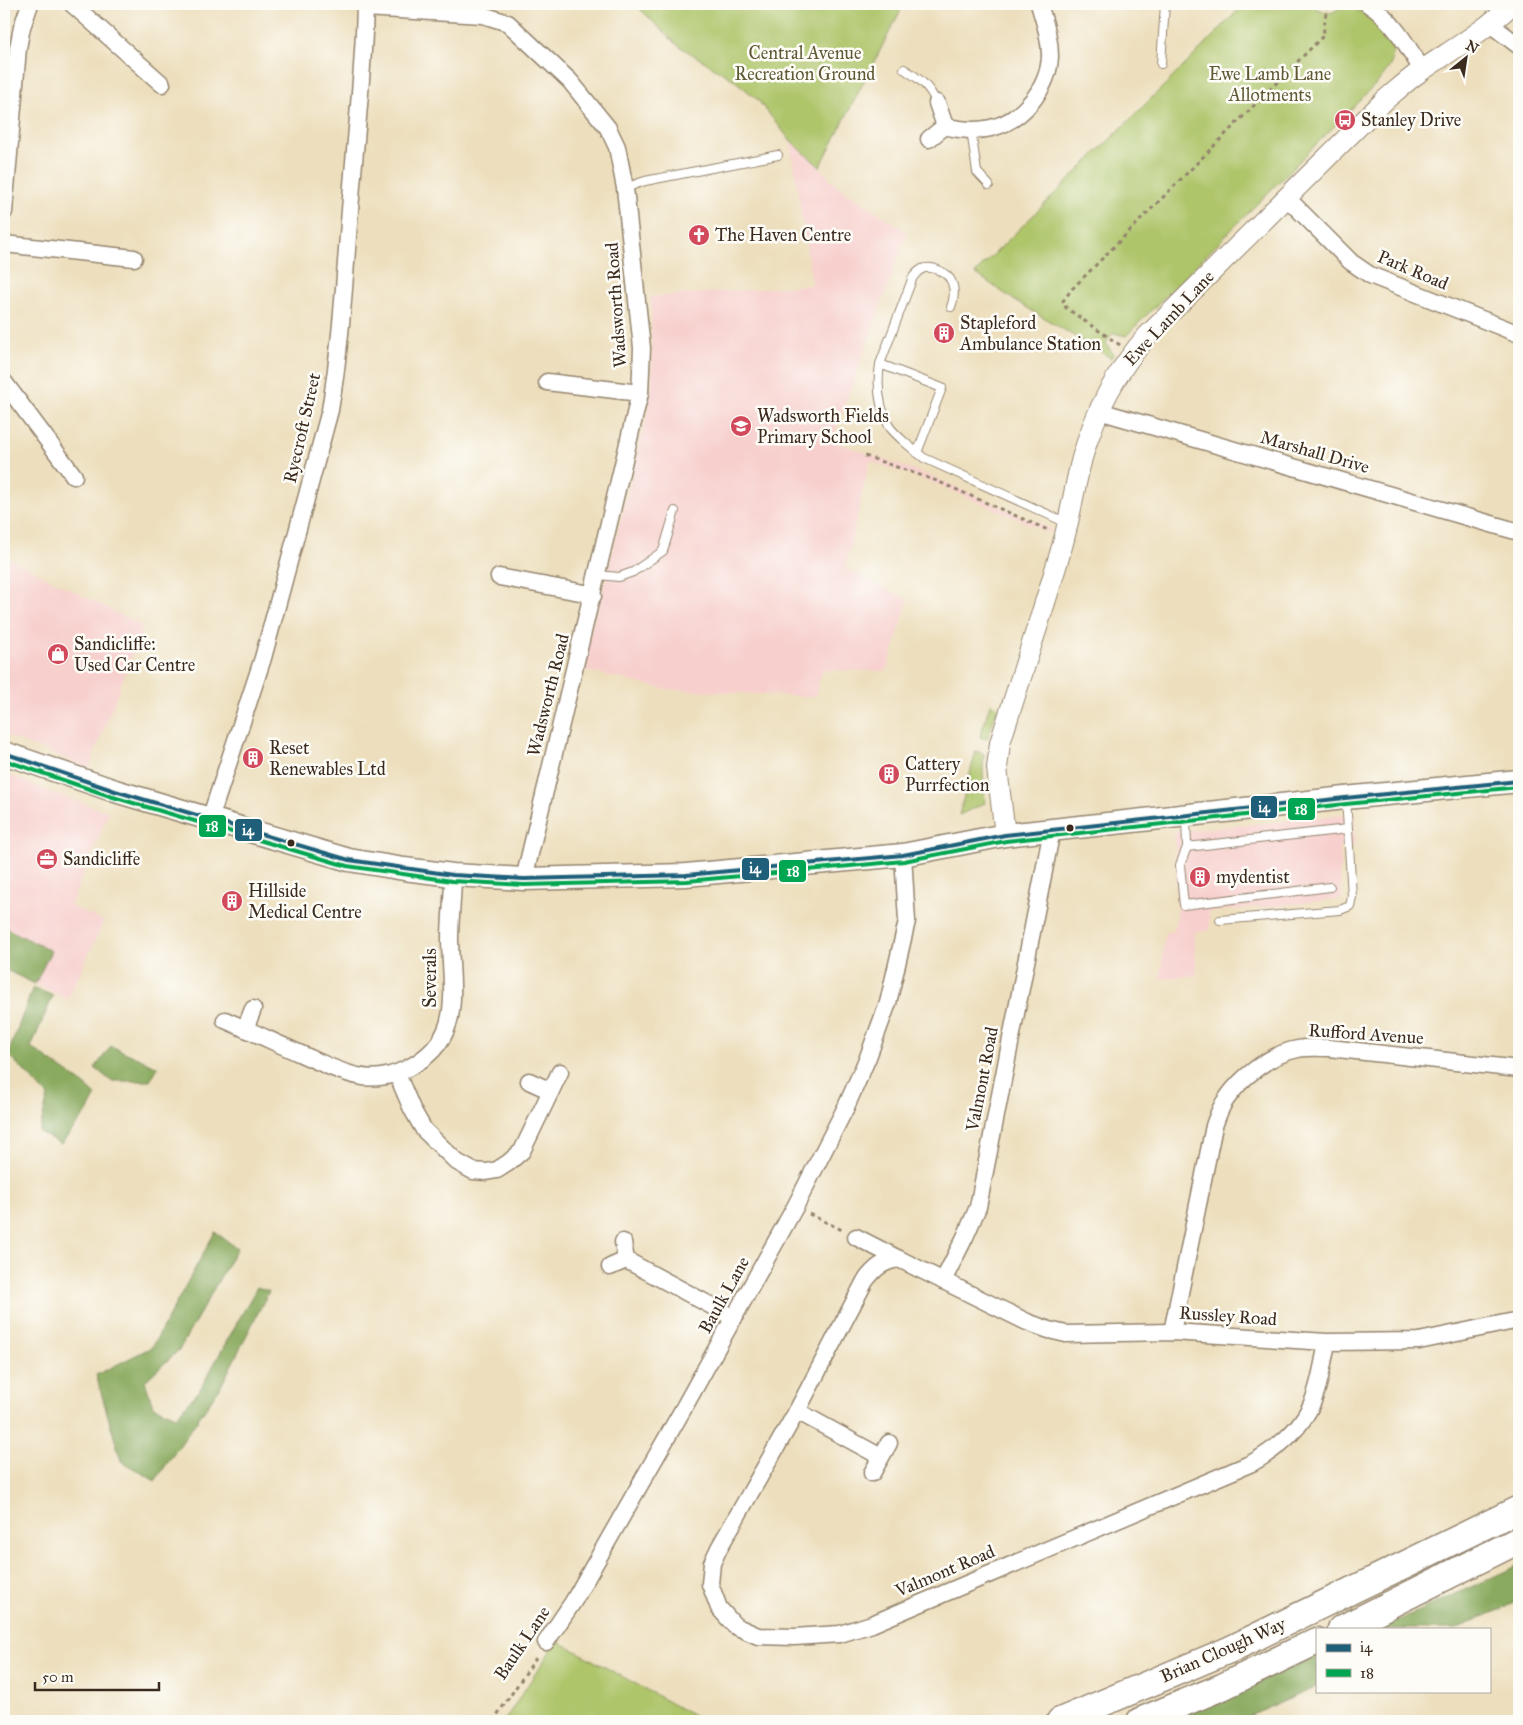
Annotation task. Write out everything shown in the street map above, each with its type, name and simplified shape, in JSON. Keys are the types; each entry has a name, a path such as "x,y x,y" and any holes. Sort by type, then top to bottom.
{"highway":[{"name":"Brian Clough Way","path":"1060,1721 1229,1650 1519,1508"},
{"path":"1343,1628 1519,1540"},
{"name":"Brian Clough Way","path":"1140,1721 1222,1687 1316,1640"}],"main road":[{"path":"4,752 115,791 348,860 453,875 524,879 686,875 903,855 1005,835 1346,798 1519,782"}],"street":[{"path":"4,212 18,48 30,4"},
{"path":"72,4 162,84"},
{"path":"929,138 946,126 971,130 992,128 1009,120 1037,96 1044,82 1050,58 1049,37 1039,4"},
{"path":"1368,4 1378,10 1399,32 1422,70"},
{"name":"Ewe Lamb Lane","path":"1005,835 996,768 1000,743 1067,530 1082,459 1099,411 1111,386 1132,353 1188,294 1385,100 1422,70 1490,24 1512,4"},
{"name":"Wadsworth Road","path":"365,6 483,15 508,23 570,81 608,128 618,147 625,188 642,348 640,393 524,879"},
{"name":"Ryecroft Street","path":"210,819 262,658 330,410 335,379 349,220 365,6"},
{"path":"1490,24 1519,46"},
{"path":"937,103 946,126"},
{"name":"Park Road","path":"1286,197 1351,262 1370,275 1519,334"},
{"path":"4,244 134,258"},
{"path":"4,382 74,476"},
{"path":"547,382 640,393"},
{"name":"Marshall Drive","path":"1099,411 1519,532"},
{"path":"498,577 593,596"},
{"name":"Valmont Road","path":"944,1281 978,1207 1052,830"},
{"name":"Baulk Lane","path":"546,1642 574,1602 734,1318 795,1207 846,1107 868,1057 888,1003 907,921 903,855"},
{"name":"Severals","path":"225,1020 330,1067 359,1077 378,1078 397,1074 423,1059 438,1044 447,1028 452,1009 454,989 450,939 453,875"},
{"path":"245,1028 253,1009"},
{"name":"Rufford Avenue","path":"1172,1332 1214,1126 1225,1101 1234,1089 1252,1072 1283,1054 1296,1049 1312,1048 1329,1048 1519,1069"},
{"path":"397,1074 412,1109 424,1130 457,1162 473,1171 486,1172 497,1170 522,1151 560,1072"},
{"path":"529,1081 551,1091"},
{"path":"856,1237 944,1281"},
{"path":"623,1242 626,1260"},
{"name":"Valmont Road","path":"899,1259 881,1263 865,1281 797,1411 712,1563 710,1584 719,1608 735,1626 758,1636 840,1634 872,1624 1252,1463 1270,1452 1286,1438 1306,1415 1316,1393 1327,1342"},
{"path":"626,1260 734,1318"},
{"path":"610,1267 626,1260"},
{"name":"Russley Road","path":"944,1281 1048,1330 1066,1334 1172,1332 1327,1342 1419,1341 1519,1320"},
{"path":"797,1411 881,1457"},
{"path":"872,1473 889,1443"}],"lane":[{"path":"1160,64 1165,4"},
{"path":"904,70 919,78 930,88 937,103"},
{"path":"971,130 977,172 989,185"},
{"path":"625,188 645,181 778,155"},
{"path":"952,307 954,292 948,276 936,269 927,268 920,270 913,277 880,364 879,393 890,427 924,458 1067,530"},
{"path":"880,364 942,388 917,453"},
{"path":"598,575 619,577 633,572 664,551 675,511"},
{"path":"1220,920 1340,910 1350,906 1352,897 1346,798"},
{"path":"1186,815 1187,847 1180,865 1184,905 1330,888"},
{"path":"1187,847 1348,830"}],"path":[{"path":"1110,338 1066,308 1063,301 1072,288 1323,36 1327,4"},
{"path":"865,456 1067,530"},
{"path":"795,1207 856,1237"},
{"name":"Baulk Lane","path":"493,1721 546,1642"}],"shaded area":[{"name":"Wadsworth Fields Primary School","path":"790,140 820,167 832,182 907,232 832,441 933,477 1051,529 1050,533 937,484 870,461 845,568 908,600 887,671 822,670 815,697 664,689 580,669 606,577 648,411 652,380 651,297 812,285"},
{"path":"4,556 143,626 89,768 4,735"},
{"name":"Sandicliffe","path":"4,773 53,793 109,812 70,906 104,921 68,999 35,984 51,951 4,927"},
{"path":"1354,814 1355,845 1339,846 1342,866 1339,867 1342,899 1209,912 1210,931 1194,932 1197,975 1160,979 1165,932 1173,932 1177,915 1175,832"}],"green space":[{"name":"Central Avenue Recreation Ground","path":"635,4 904,4 820,167 790,140 757,99 734,80 676,44"},
{"name":"Ewe Lamb Lane Allotments","path":"1244,4 1313,4 1317,9 1331,13 1346,5 1355,8 1372,19 1386,34 1393,52 1391,64 1379,81 1126,336 1113,333 1106,343 1113,354 1111,358 1014,300 975,273 1187,63"},
{"path":"990,704 998,707 987,739 980,737"},
{"path":"976,751 984,754 985,803 959,815"},
{"path":"4,927 51,951 35,984 4,969"},
{"path":"33,987 53,996 31,1047 85,1085 96,1095 87,1112 61,1144 39,1132 48,1096 8,1054"},
{"path":"111,1046 158,1067 150,1081 111,1081 95,1068"},
{"path":"215,1232 237,1248 179,1350 145,1381 153,1406 176,1416 199,1391 257,1287 269,1291 221,1386 155,1481 121,1461 96,1375 152,1347"},
{"path":"1519,1565 1519,1601 1458,1628 1381,1628"},
{"path":"556,1640 703,1721 504,1721"},
{"path":"1316,1656 1316,1687 1238,1721 1168,1721"}],"transit line":[{"name":"i4","path":"4,753 115,791 349,860 453,875 524,879 686,875 903,855 1005,835 1519,781"},
{"name":"18","path":"4,760 113,797 347,866 452,881 524,885 687,881 904,861 1006,841 1519,787"}],"place":[{"name":"Stanley Drive","path":"1345,120"},
{"name":"The Haven Centre","path":"699,235"},
{"name":"Stapleford Ambulance Station","path":"944,333"},
{"name":"Wadsworth Fields Primary School","path":"741,426"},
{"name":"Sandicliffe: Used Car Centre","path":"58,654"},
{"name":"Reset Renewables Ltd","path":"253,758"},
{"name":"Cattery Purrfection","path":"889,774"},
{"name":"Sandicliffe","path":"47,859"},
{"name":"mydentist","path":"1200,877"},
{"name":"Hillside Medical Centre","path":"232,901"}]}
